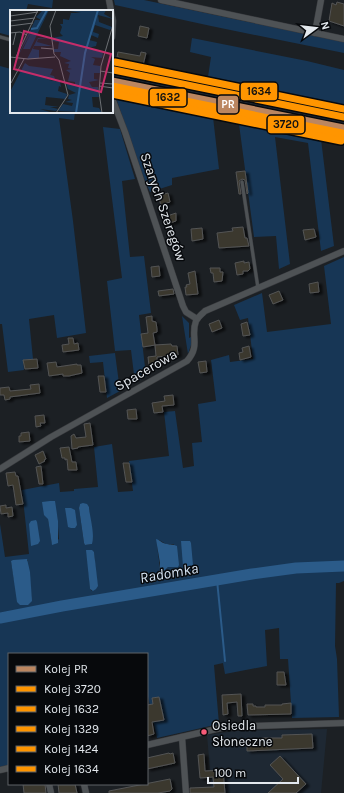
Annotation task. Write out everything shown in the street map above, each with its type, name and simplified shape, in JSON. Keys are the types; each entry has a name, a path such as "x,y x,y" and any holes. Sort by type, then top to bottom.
{"street":[{"path":"110,0 111,10"},
{"path":"161,0 344,39"},
{"path":"315,33 321,0"},
{"name":"Szarych Szeregów","path":"113,101 125,132 183,306 187,313 197,319"},
{"path":"197,319 211,307 344,251"},
{"name":"Spacerowa","path":"0,469 44,441 187,361 192,355 194,349 194,330 197,319"},
{"path":"148,745 225,727 344,723"},
{"path":"182,737 186,793"}],"lane":[{"path":"0,37 10,40"},
{"path":"242,182 258,288"}],"shaded area":[{"path":"0,0 53,0 52,8 28,4 26,10 10,10 10,36 0,33"},
{"path":"114,0 144,0 344,42 344,53 115,5"},
{"path":"192,38 344,70 344,116 206,90 211,57 190,52"},
{"path":"0,66 10,69 10,113 75,113 74,120 59,118 86,333 57,338 54,315 29,319 33,359 23,360 24,370 8,372 2,324 0,324"},
{"path":"113,71 344,116 344,143 321,139 316,135 162,102 113,89"},
{"path":"113,89 162,102 316,135 321,139 334,246 321,251 308,143 275,137 290,264 279,269 276,236 254,237 239,124 213,117 219,169 172,178 172,185 150,192 141,172"},
{"path":"103,127 120,129 135,179 122,181 130,257 144,256 151,313 139,315 146,376 135,383 131,350 115,351 107,281 122,278"},
{"path":"344,257 344,581 336,583 335,646 337,659 339,717 292,718 288,659 280,659 279,628 265,630 267,666 225,674 223,663 214,665 219,724 157,738 148,697 148,653 8,653 8,766 0,768 0,524 5,557 29,554 22,490 59,483 60,492 98,487 94,447 112,444 118,492 133,491 129,461 169,456 164,412 175,411 183,468 194,466 192,443 202,442 198,404 216,401 211,360 229,355 230,362 253,359 248,318 240,320 234,305 262,293 267,332 331,324 324,266","holes":["80,504 89,507 92,544 85,545 84,543 79,508","57,515 59,539 52,544 48,519","159,540 166,544 174,544 175,567 168,567 162,573 159,571","87,550 94,552 95,561 92,591 90,589","28,560 14,580 11,561"]},
{"path":"182,316 189,323 189,338 191,337 191,345 188,354"},
{"path":"115,353 120,391 107,398 103,362 90,363 89,356"},
{"path":"55,501 58,521 58,543 52,545 48,519 44,515 42,502"},
{"path":"80,504 87,504 89,507 93,535 92,544 85,545 79,508"},
{"path":"65,508 75,510 77,525 75,528 68,527"},
{"path":"36,520 40,541 38,544 31,546 29,524 31,521"},
{"path":"156,539 166,544 177,546 178,567 168,567 159,574 160,563"},
{"path":"181,541 190,541 191,543 193,565 191,566 183,566"},
{"path":"86,550 92,550 94,552 98,586 93,591 90,589"},
{"path":"27,559 30,572 32,601 28,605 20,605 17,602 11,561"},
{"path":"327,729 321,793 212,793 207,735 235,731"}],"building":[{"path":"337,2 344,4 344,26 329,21 332,3 336,5"},
{"path":"140,26 149,28 147,38 138,36"},
{"path":"118,52 140,56 141,52 146,53 143,65 119,60 119,57 117,57"},
{"path":"245,171 248,193 247,194 245,180 242,179 239,181 241,194 239,194 236,172"},
{"path":"168,193 170,202 161,205 158,196"},
{"path":"176,213 176,221 167,224 164,217"},
{"path":"243,227 245,238 247,238 249,246 219,248 217,233 233,231 232,228"},
{"path":"202,228 203,239 192,241 191,229"},
{"path":"314,229 316,237 305,240 303,230"},
{"path":"244,261 244,263 249,262 250,269 248,271 243,271 243,274 237,275 235,263"},
{"path":"159,266 160,276 152,277 151,267"},
{"path":"210,268 220,268 220,272 223,272 222,281 214,282 213,273 211,273"},
{"path":"195,271 198,294 186,295 185,287 187,287 186,285 190,284 188,273"},
{"path":"318,282 319,292 310,293 309,284"},
{"path":"173,289 174,294 159,296 158,291"},
{"path":"279,291 283,300 273,304 269,295"},
{"path":"152,316 152,321 156,322 157,329 157,332 153,333 155,345 143,347 141,334 148,333 146,317"},
{"path":"219,320 222,328 212,332 209,324"},
{"path":"247,322 250,335 243,336 241,324"},
{"path":"68,338 73,338 74,344 78,343 79,350 63,352 62,345 69,344"},
{"path":"171,344 172,346 177,346 178,355 157,357 157,365 149,366 148,357 156,356 155,345"},
{"path":"249,346 251,357 240,360 239,353 243,352 242,348"},
{"path":"37,359 38,368 25,369 23,360"},
{"path":"206,361 207,372 200,373 198,362"},
{"path":"56,362 57,367 77,364 81,365 82,373 69,376 63,376 63,374 49,376 47,363"},
{"path":"98,376 104,376 106,392 100,392"},
{"path":"39,384 40,393 10,397 10,399 5,400 4,395 0,395 0,388 9,387 10,391 31,389 30,385"},
{"path":"173,395 174,405 162,406 163,412 154,413 152,403 165,401 164,396"},
{"path":"136,409 137,419 128,419 127,410"},
{"path":"44,415 45,423 40,423 41,426 36,427 35,416"},
{"path":"90,423 93,445 72,449 71,436 74,434 76,438 86,437 84,424"},
{"path":"29,432 30,441 19,442 19,436 21,436 21,433"},
{"path":"69,447 72,462 76,462 77,470 68,470 67,459 65,460 65,458 62,458 60,448"},
{"path":"43,451 46,459 39,464 35,455"},
{"path":"123,463 129,463 132,482 126,482"},
{"path":"41,466 43,484 39,484 36,467"},
{"path":"15,472 16,476 18,476 23,504 16,505 13,485 8,486 6,473"},
{"path":"6,505 6,508 12,507 13,516 8,517 8,513 1,514 0,506"},
{"path":"277,672 284,672 286,685 277,685"},
{"path":"241,694 242,716 238,716 237,702 227,703 228,714 223,715 222,695"},
{"path":"159,697 164,720 152,722 154,734 148,736 148,705 153,704 152,698"},
{"path":"291,703 291,714 248,715 247,704 253,704 253,706 256,707 265,707 265,705 282,705"},
{"path":"312,734 313,748 247,751 247,741 262,740 262,738 282,738 282,735"},
{"path":"173,753 175,763 148,769 148,758"},
{"path":"204,754 205,771 223,770 225,793 190,793 190,788 214,787 213,777 200,778 198,755"},
{"path":"280,756 306,784 296,793 268,793 283,779 270,765"},
{"path":"170,779 172,789 170,791 158,793 109,793 109,791 140,785 148,785 148,783"},
{"path":"23,785 45,785 46,793 24,793"},
{"path":"58,785 75,785 77,793 59,793"}],"waterway":[{"name":"Radomka","path":"0,618 252,574 296,568 344,566"},
{"path":"217,580 225,661"}],"rail line":[{"name":"1634","path":"115,62 344,109"},
{"name":"1329","path":"114,70 344,117"},
{"name":"PR","path":"113,81 344,128"},
{"name":"1632","path":"113,86 342,133"},
{"name":"3720","path":"113,89 342,136"},
{"name":"1424","path":"113,94 341,141"}],"place":[{"name":"Osiedla Słoneczne","path":"204,732"}]}
